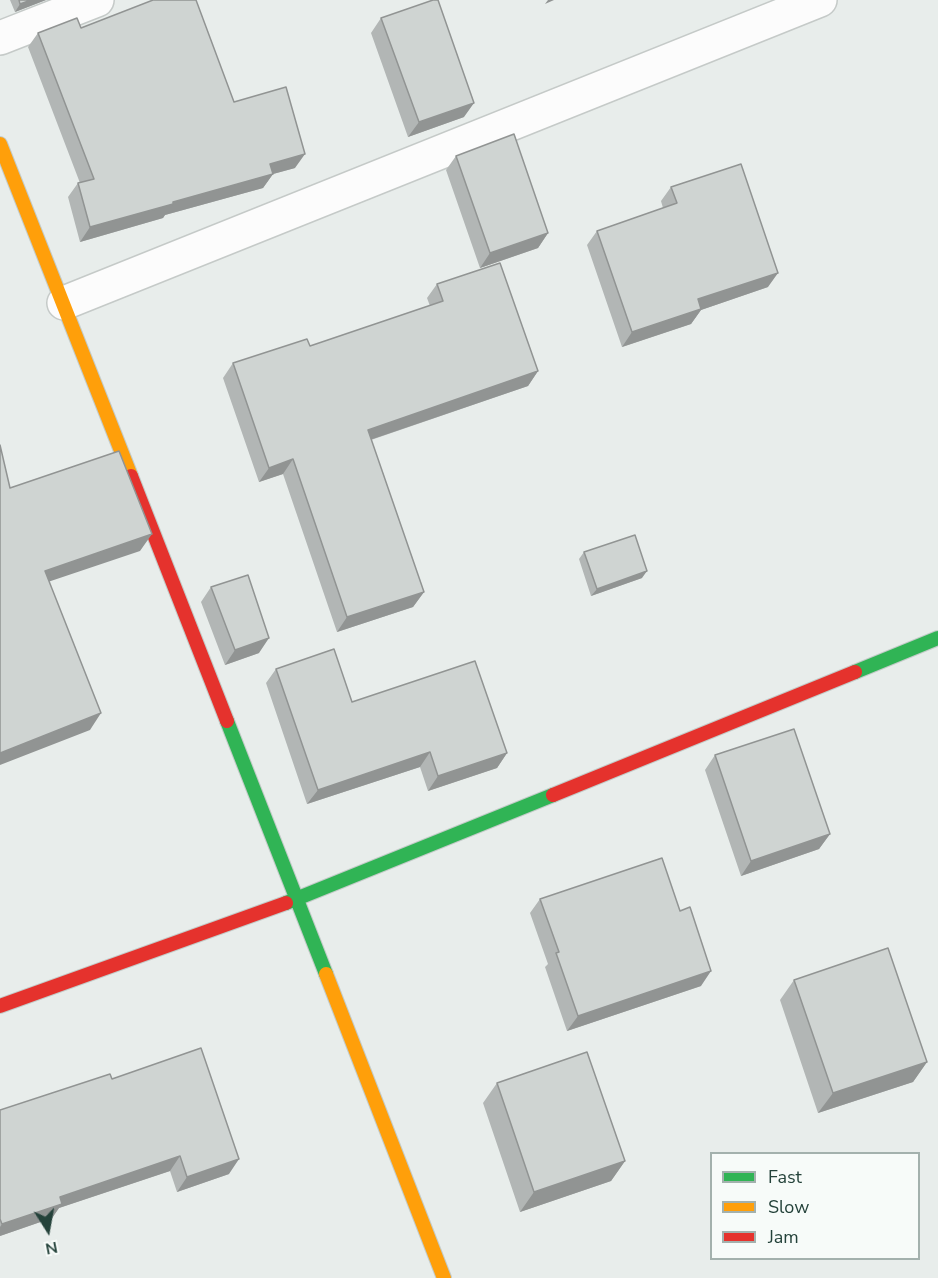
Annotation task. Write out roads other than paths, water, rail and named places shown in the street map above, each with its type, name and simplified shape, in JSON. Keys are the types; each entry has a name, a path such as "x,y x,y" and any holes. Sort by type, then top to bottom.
{"street":[{"path":"0,38 97,0"},
{"path":"64,303 820,0"},
{"path":"3,162 64,303 444,1278"},
{"path":"0,1006 296,899 938,638"}]}
